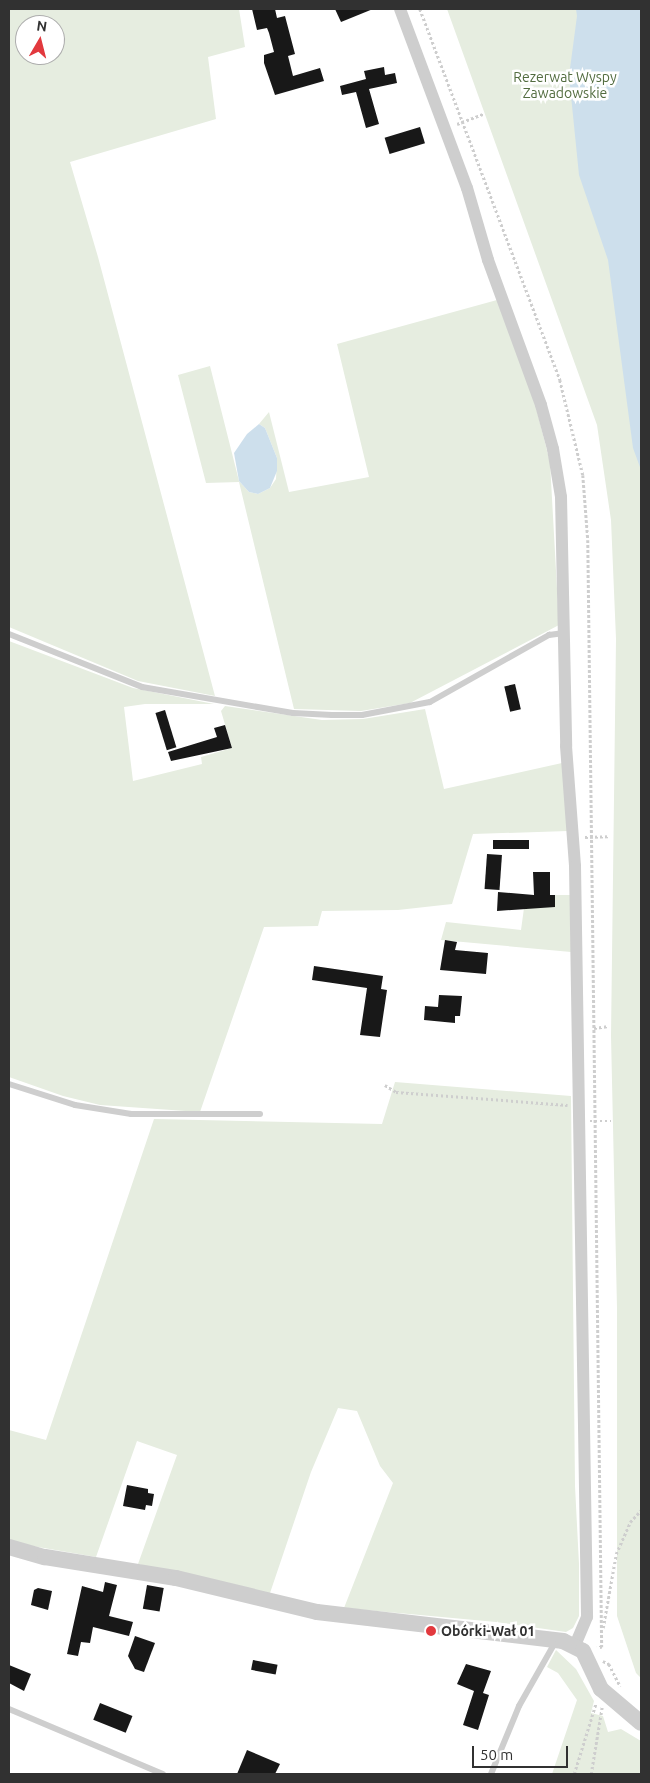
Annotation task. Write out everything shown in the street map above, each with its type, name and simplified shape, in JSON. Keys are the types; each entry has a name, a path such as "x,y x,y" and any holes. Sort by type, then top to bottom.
{"street":[{"path":"400,9 467,188 488,260 538,398 553,449 561,497 566,746 575,866 577,1105 587,1617 575,1645"},
{"path":"9,1547 45,1557 176,1578 317,1612 557,1639 575,1645 583,1651 601,1689 636,1719"}],"lane":[{"path":"9,634 142,687 284,712 332,715 362,715 430,702 549,635 564,634"},
{"path":"9,1084 75,1105 130,1114 260,1114"},
{"path":"492,1774 519,1706 557,1639"},
{"path":"9,1710 163,1774"}],"path":[{"path":"463,121 483,114"},
{"path":"591,837 608,836"},
{"path":"594,1028 610,1026"},
{"path":"384,1085 405,1093 577,1105"},
{"path":"596,1121 611,1120"},
{"path":"602,1634 616,1554 630,1522 641,1510"},
{"path":"590,1665 605,1661 622,1689"},
{"path":"574,1774 601,1689"},
{"path":"591,1774 595,1759 600,1714"}],"green space":[{"path":"9,9 239,9 245,47 208,57 216,119 70,162 98,257 215,696 138,681 9,627"},
{"name":"Rezerwat Wyspy Zawadowskie","path":"447,9 641,9 641,1678 636,1673 617,1616 617,1308 611,1036 616,639 611,520 597,425"},
{"path":"497,300 534,400 550,462 559,625 410,703 361,711 294,709 239,482 206,483 178,375 210,366 239,481 249,492 258,494 270,488 276,479 277,458 265,428 259,424 269,412 289,492 369,477 337,344"},
{"path":"9,641 133,688 214,704 145,704 124,707 133,781 202,764 201,757 232,748 221,711 225,706 322,720 363,719 425,709 444,789 562,763 568,831 473,834 452,904 398,910 322,911 318,926 264,927 200,1112 100,1105 63,1096 9,1077"},
{"path":"550,895 570,895 571,952 441,940 446,922 521,930 524,908"},
{"path":"395,1082 571,1096 575,1486 579,1564 579,1616 573,1628 566,1632 496,1622 344,1608 393,1483 380,1466 357,1411 338,1408 311,1472 269,1596 138,1564 177,1455 137,1441 96,1557 9,1542 9,1430 46,1440 154,1119 382,1124"},
{"path":"556,1650 576,1669 594,1701 591,1713 603,1716 608,1732 621,1729 641,1741 641,1774 552,1774 577,1700 558,1673 547,1667"}],"water":[{"path":"576,9 641,9 641,470 633,448 608,260 579,175 569,76 577,16"},
{"path":"259,424 265,428 277,458 277,471 270,488 258,494 249,492 239,481 234,453 247,434"}],"building":[{"path":"252,9 275,9 277,18 285,16 295,54 288,56 293,76 320,68 324,81 275,95 264,63 264,55 274,52 269,33 267,28 257,30"},
{"path":"335,9 373,9 341,22"},
{"path":"384,67 385,75 395,73 397,83 369,89 379,124 366,128 356,92 342,95 340,86 366,79 364,71"},
{"path":"420,127 425,143 390,154 385,138"},
{"path":"515,684 521,709 510,712 504,686"},
{"path":"165,710 176,747 167,750 155,713"},
{"path":"225,725 232,748 171,761 168,752 217,737 214,728"},
{"path":"493,840 529,840 529,849 493,849"},
{"path":"487,854 502,855 500,890 485,889"},
{"path":"533,872 550,872 550,895 555,895 555,907 497,911 498,892 534,895"},
{"path":"445,940 457,942 455,950 488,953 486,974 440,970"},
{"path":"314,966 383,976 381,989 387,990 380,1037 360,1035 367,988 312,980"},
{"path":"439,995 462,996 460,1016 455,1016 455,1023 424,1020 425,1006 438,1007"},
{"path":"127,1485 148,1489 148,1493 154,1494 152,1506 146,1505 145,1510 123,1506"},
{"path":"105,1582 117,1585 109,1616 133,1622 129,1636 93,1627 90,1643 81,1642 78,1656 67,1654 82,1586 103,1592"},
{"path":"147,1585 164,1588 160,1612 143,1609"},
{"path":"38,1588 52,1591 48,1610 31,1605 34,1590"},
{"path":"135,1636 155,1643 144,1672 135,1669 128,1656"},
{"path":"253,1660 278,1665 276,1675 251,1670"},
{"path":"466,1664 491,1671 483,1693 489,1695 478,1730 463,1725 474,1691 457,1684"},
{"path":"9,1665 31,1674 24,1691 9,1683"},
{"path":"100,1703 132,1716 126,1733 93,1720"},
{"path":"247,1750 280,1764 275,1774 237,1774"}],"place":[{"name":"Obórki-Wał 01","path":"431,1631"}]}
